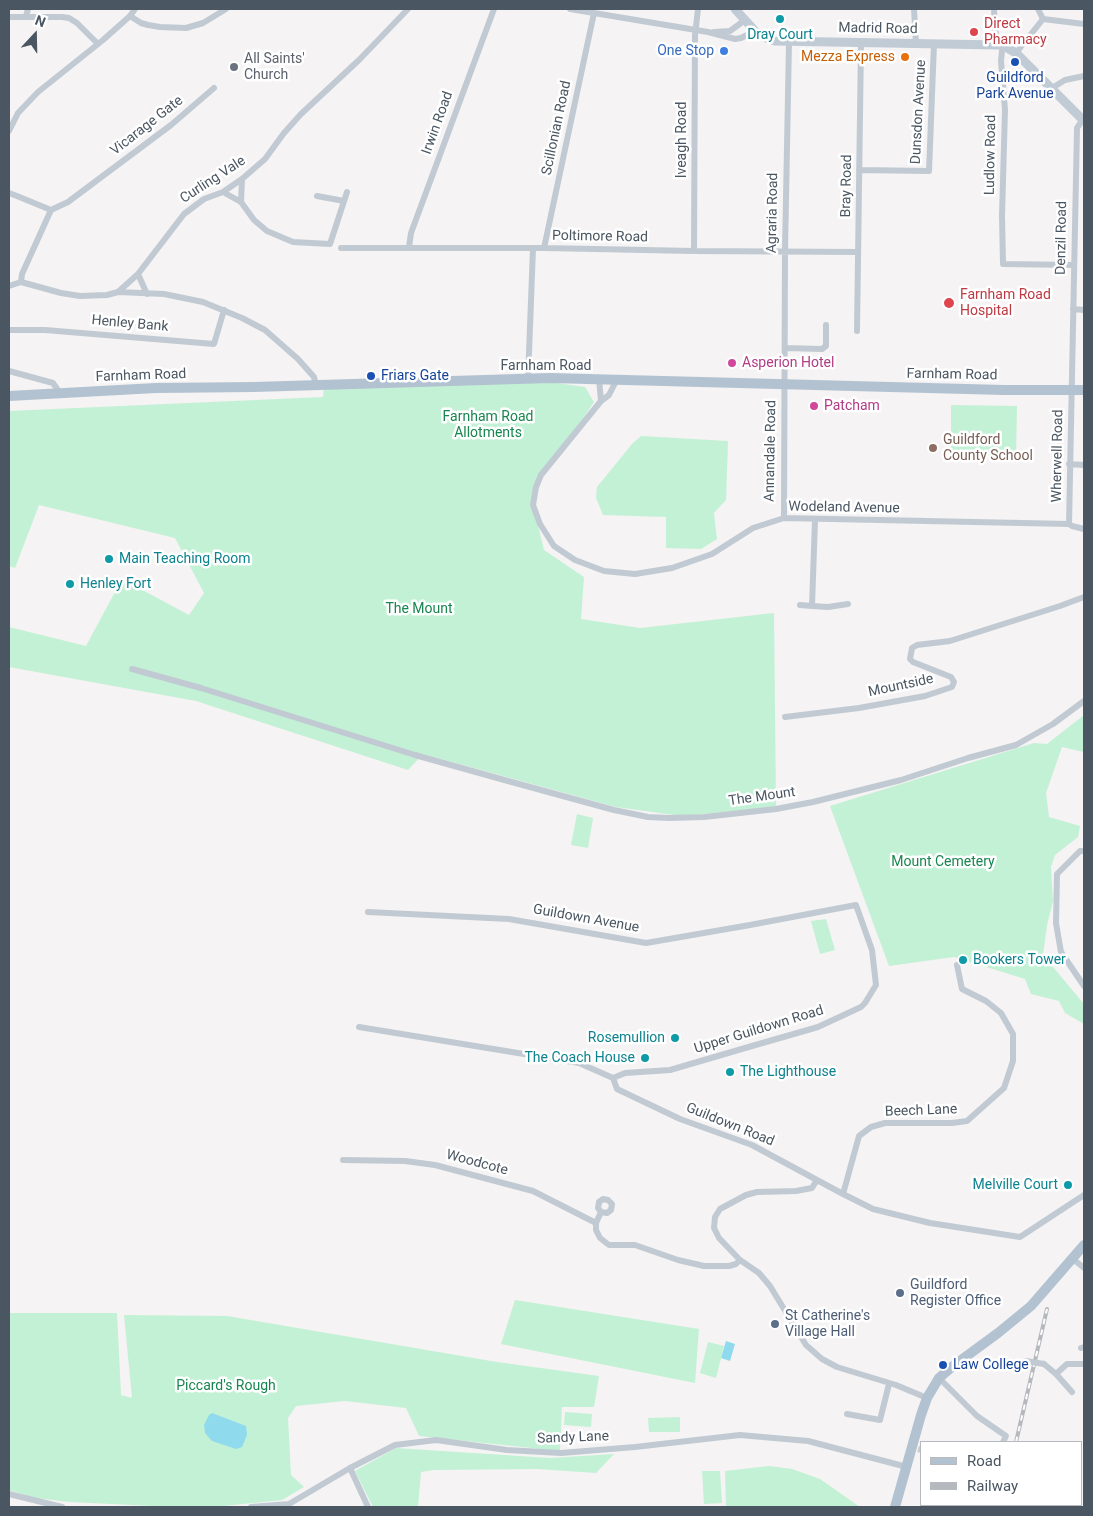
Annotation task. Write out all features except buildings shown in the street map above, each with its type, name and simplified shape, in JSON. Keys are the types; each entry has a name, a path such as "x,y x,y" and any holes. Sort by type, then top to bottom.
{"main road":[{"name":"Farnham Road","path":"9,396 156,388 528,379 617,379 1004,390 1084,390"},
{"path":"895,1507 907,1467 916,1448 921,1415 939,1378 952,1366 998,1334 1031,1306 1084,1245"}],"street":[{"path":"26,16 28,9"},
{"path":"9,131 18,113 38,92 98,44 130,16 135,9"},
{"path":"130,16 148,25 186,28 203,24 226,9"},
{"name":"Curling Vale","path":"118,292 138,274 184,214 204,199 223,192 242,179 265,159 284,132 359,60 408,9"},
{"name":"Irwin Road","path":"409,247 411,233 494,9"},
{"path":"570,9 708,32 735,39 755,31 735,9"},
{"name":"Iveagh Road","path":"694,251 696,30 698,9"},
{"path":"914,9 916,44"},
{"name":"Ludlow Road","path":"994,9 995,29 1002,46 1001,61 1005,110 1002,216 1003,264 1074,265"},
{"path":"1038,9 1043,19"},
{"name":"Scillonian Road","path":"544,248 594,13"},
{"path":"9,17 69,18 77,23 98,44"},
{"path":"1016,53 1043,19"},
{"path":"1043,19 1084,24"},
{"path":"708,32 730,31 745,20"},
{"name":"Madrid Road","path":"755,31 768,39 789,42 1002,46"},
{"name":"Agraria Road","path":"784,384 789,42"},
{"name":"Bray Road","path":"857,330 861,43"},
{"name":"Dunsdon Avenue","path":"859,170 929,171 934,44"},
{"path":"1002,46 1016,53 1084,120"},
{"path":"1052,88 1065,80 1084,76"},
{"name":"Vicarage Gate","path":"51,210 68,202 171,124 214,88"},
{"name":"Denzil Road","path":"1072,390 1077,128 1084,120"},
{"path":"241,202 242,179"},
{"path":"223,192 241,202 254,220 267,231 293,242 330,244 347,192"},
{"path":"9,194 51,210 22,274 21,282"},
{"path":"317,196 344,201"},
{"name":"Poltimore Road","path":"341,248 544,248 858,252"},
{"path":"528,379 533,248"},
{"path":"138,274 147,294"},
{"path":"9,286 21,282 80,296 96,296 118,292 164,294 203,302 265,330 298,359 314,377 316,385"},
{"path":"1073,309 1084,310"},
{"name":"Henley Bank","path":"9,330 45,330 214,344 224,310"},
{"path":"786,348 822,349 826,346 826,325"},
{"path":"9,371 54,383 60,393"},
{"path":"599,379 601,401"},
{"name":"Wodeland Avenue","path":"617,379 609,395 601,401 541,475 536,487 533,504 540,524 554,546 575,560 604,571 635,574 672,568 712,554 753,528 784,518 1069,524 1084,528"},
{"name":"Annandale Road","path":"784,384 784,518"},
{"name":"Wherwell Road","path":"1069,524 1072,390"},
{"path":"1069,464 1084,465"},
{"path":"812,606 815,520"},
{"name":"Mountside","path":"785,717 859,708 925,696 952,687 954,682 951,677 913,662 910,658 912,648 917,644 950,641 1084,597"},
{"path":"800,605 828,606 848,604"},
{"name":"The Mount","path":"132,669 201,688 480,774 614,810 648,817 669,818 704,817 776,809 895,782 968,758 1016,745 1053,724 1084,701"},
{"path":"1084,851 1080,851 1057,874 1056,923 1061,952 1084,986"},
{"name":"Guildown Avenue","path":"368,912 509,919 646,943 856,904"},
{"name":"Upper Guildown Road","path":"613,1078 626,1073 670,1070 818,1027 860,1007 865,1003 876,985 872,950 856,904"},
{"name":"Beech Lane","path":"843,1194 859,1136 870,1127 885,1123 952,1123 967,1121 1004,1088 1013,1061 1013,1034 1001,1013 986,1001 962,989 957,965"},
{"name":"Guildown Road","path":"359,1026 579,1063 613,1078 617,1089 680,1119 752,1145 873,1209 930,1223 1020,1238 1084,1196"},
{"name":"Woodcote","path":"343,1160 404,1161 435,1165 533,1191 596,1223"},
{"path":"817,1180 812,1188 796,1191 757,1192 746,1195 720,1209 715,1217 714,1228 719,1238 740,1260 770,1286 806,1346 837,1367 928,1398"},
{"path":"601,1212 596,1223 596,1230 600,1238 609,1244 635,1245 678,1260 704,1266 729,1266 736,1264 740,1260"},
{"path":"1073,1259 1084,1268"},
{"path":"1026,1360 1044,1364 1072,1392"},
{"path":"1056,1374 1067,1364 1084,1364"},
{"path":"939,1378 978,1416 1006,1436 1004,1441"},
{"path":"847,1414 880,1420 889,1384"},
{"name":"Sandy Lane","path":"251,1507 289,1504 350,1468 395,1445 436,1440 507,1450 561,1454 740,1435 808,1441 907,1467"},
{"path":"350,1468 368,1507"},
{"path":"9,1494 62,1507"}],"green space":[{"name":"The Mount","path":"550,382 585,387 594,402 561,451 541,475 533,505 544,550 584,577 581,619 640,628 774,613 776,807 681,816 616,807 423,754 408,770 196,701 9,667 9,627 86,646 122,579 189,615 204,593 175,538 39,505 15,568 9,566 9,411 323,397 324,386"},
{"path":"951,405 1017,406 1016,457 951,456"},
{"path":"641,436 728,441 726,500 714,513 717,539 701,549 666,548 666,517 603,515 596,498 597,487 632,444"},
{"name":"Mount Cemetery","path":"1084,715 1084,752 1062,747 1046,793 1049,817 1080,826 1078,837 1055,855 1051,867 1053,901 1047,925 1043,955 1084,1004 1084,1024 1065,1013 1059,1001 1031,994 1025,979 954,957 889,966 830,806 1034,743 1047,744"},
{"path":"577,814 593,818 588,848 571,845"},
{"path":"826,919 835,950 820,954 811,921"},
{"path":"515,1300 699,1329 695,1383 501,1344"},
{"name":"Piccard's Rough","path":"9,1313 117,1313 121,1395 132,1398 124,1315 227,1316 497,1362 599,1376 594,1407 562,1407 560,1451 419,1436 406,1408 345,1401 296,1406 288,1418 291,1475 304,1487 282,1500 214,1507 70,1502 36,1498 9,1490"},
{"path":"708,1342 724,1346 716,1378 700,1373"},
{"path":"565,1412 592,1414 591,1427 564,1425"},
{"path":"680,1417 680,1432 649,1432 648,1418"},
{"path":"396,1448 550,1458 614,1454 596,1473 537,1469 434,1470 421,1472 418,1507 373,1507 355,1471"},
{"path":"769,1466 792,1469 820,1479 860,1507 723,1507 726,1506 725,1471"},
{"path":"702,1471 720,1471 722,1503 704,1504"}],"water":[{"path":"726,1341 735,1344 730,1361 721,1358"},
{"path":"212,1413 246,1426 247,1435 242,1447 236,1449 212,1441 205,1433 204,1425"}],"railway":[{"path":"1016,1441 1047,1309"}],"place":[{"name":"Dray Court","path":"780,19"},
{"name":"Direct Pharmacy","path":"974,32"},
{"name":"One Stop","path":"724,51"},
{"name":"Mezza Express","path":"905,57"},
{"name":"Guildford Park Avenue","path":"1015,62"},
{"name":"All Saints' Church","path":"234,67"},
{"name":"Farnham Road Hospital","path":"949,303"},
{"name":"Asperion Hotel","path":"732,363"},
{"name":"Friars Gate","path":"371,376"},
{"name":"Patcham","path":"814,406"},
{"name":"Guildford County School","path":"933,448"},
{"name":"Main Teaching Room","path":"109,559"},
{"name":"Henley Fort","path":"70,584"},
{"name":"Bookers Tower","path":"963,960"},
{"name":"Rosemullion","path":"675,1038"},
{"name":"The Coach House","path":"645,1058"},
{"name":"The Lighthouse","path":"730,1072"},
{"name":"Melville Court","path":"1068,1185"},
{"name":"Guildford Register Office","path":"900,1293"},
{"name":"St Catherine's Village Hall","path":"775,1324"},
{"name":"Law College","path":"943,1365"}],"park label":[{"name":"Farnham Road Allotments","path":"488,426"}]}
